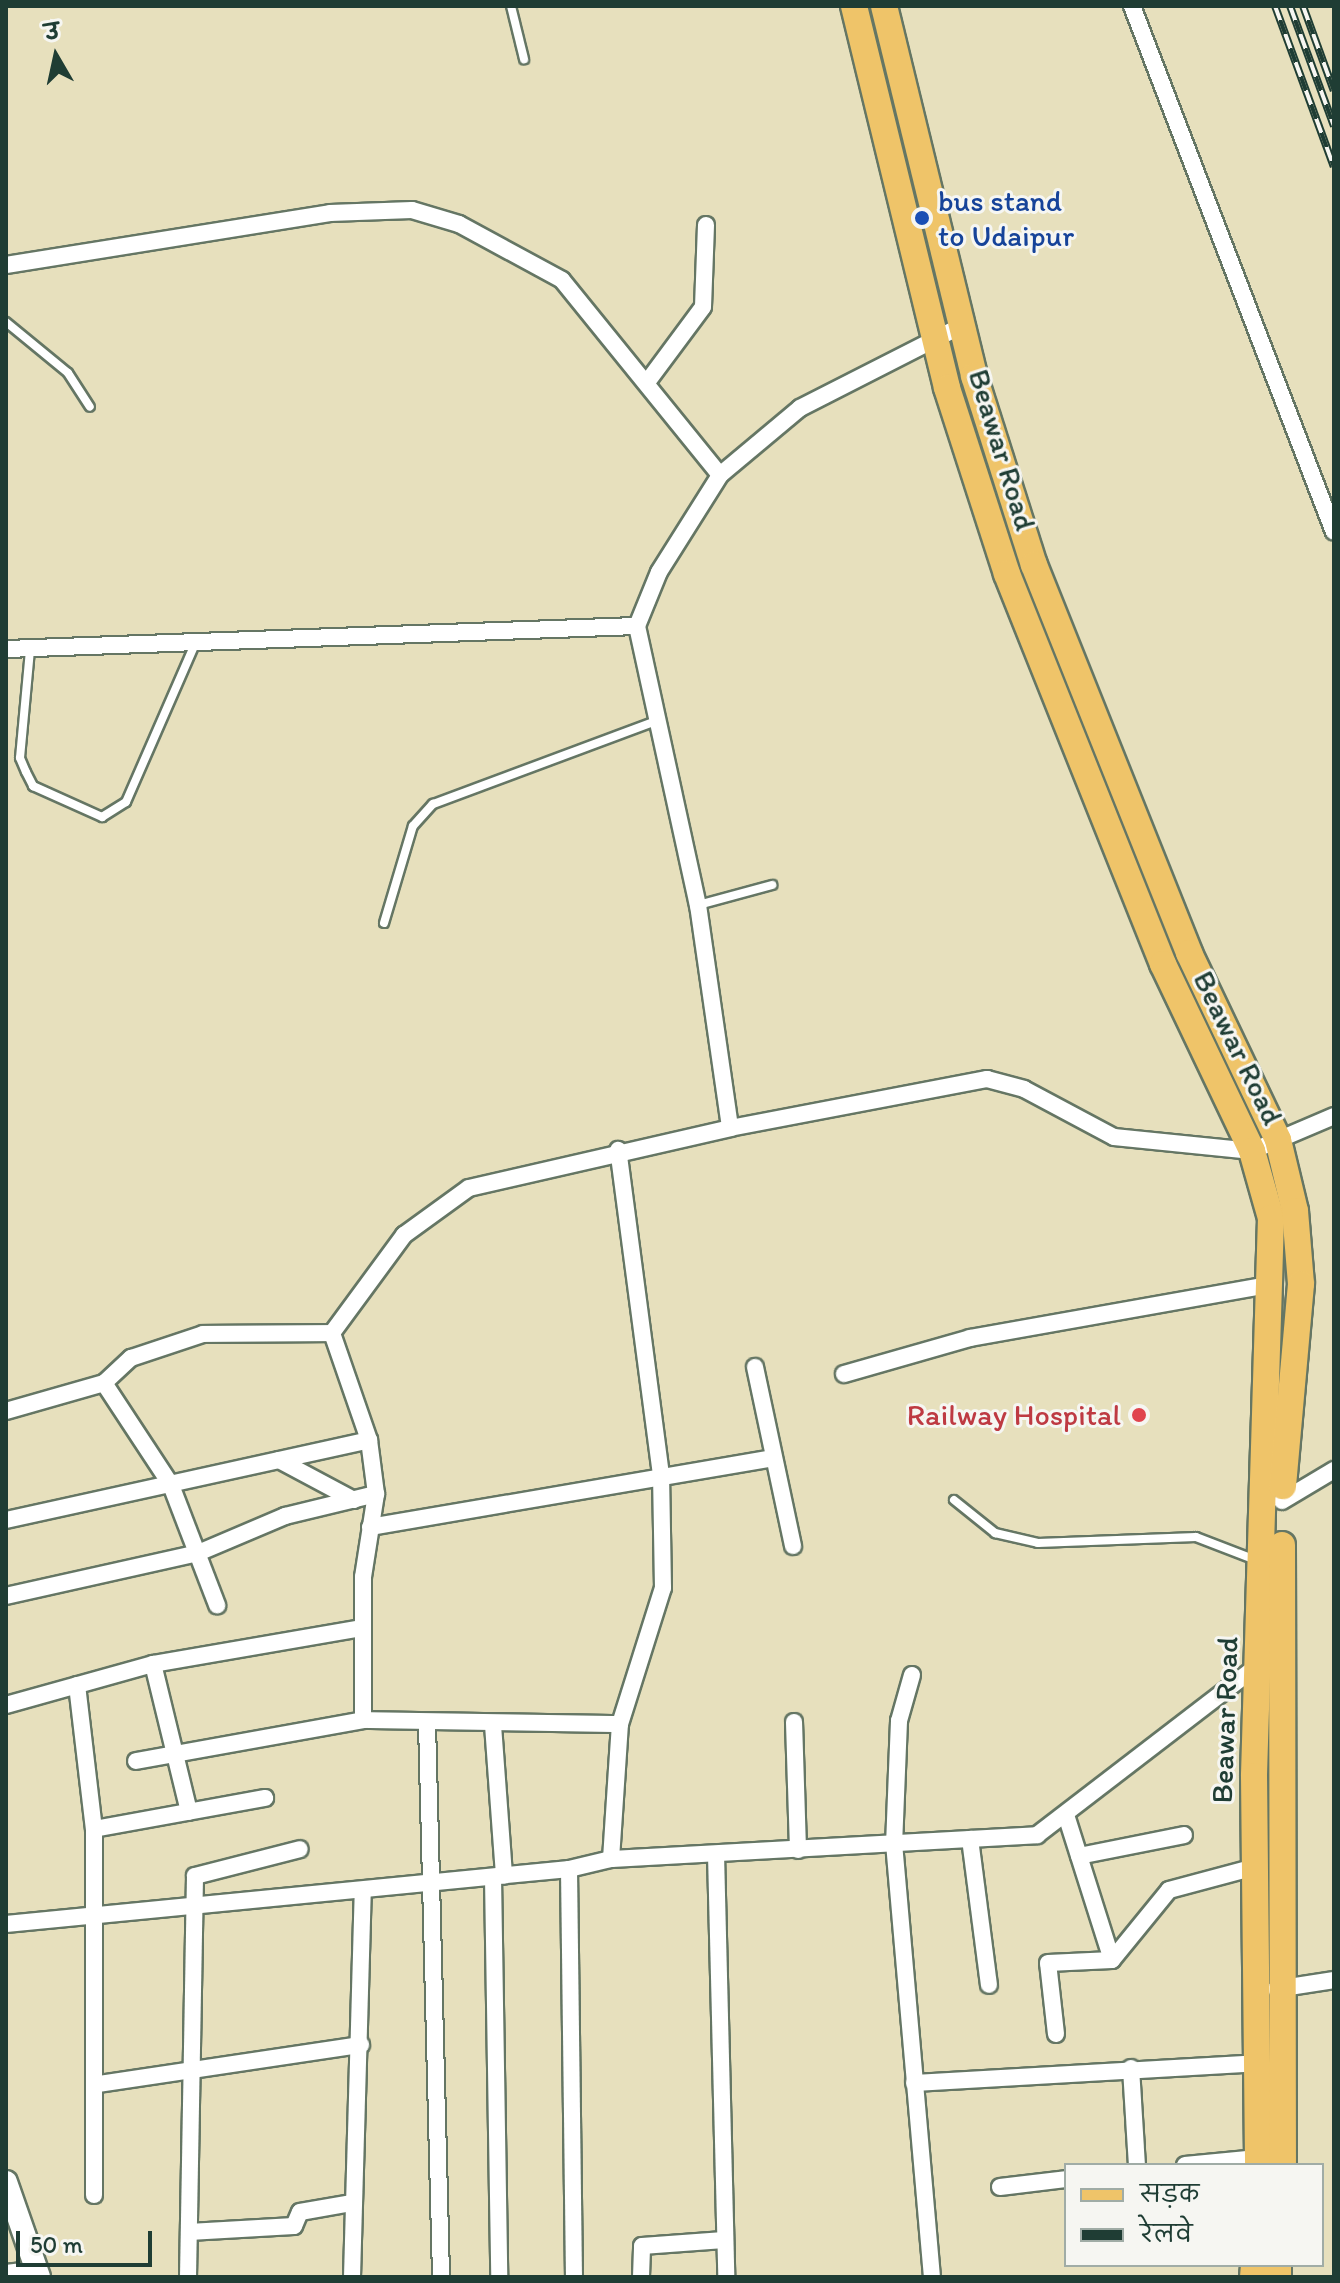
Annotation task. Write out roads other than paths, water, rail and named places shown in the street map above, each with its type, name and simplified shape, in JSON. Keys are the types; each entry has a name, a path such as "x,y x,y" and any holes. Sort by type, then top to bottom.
{"main road":[{"name":"Beawar Road","path":"854,6 945,377 1056,711 1163,964 1252,1151 1271,1218 1277,1498 1255,1867 1254,1991 1266,2163"},
{"name":"Beawar Road","path":"884,6 971,365 1083,700 1189,953 1278,1140 1295,1211 1301,1284 1276,1437"},
{"name":"Beawar Road","path":"1266,2163 1283,1989 1269,1661"}],"street":[{"path":"1132,6 1334,532"},
{"path":"6,265 330,213 412,210 459,224 562,280 648,381 720,475"},
{"path":"648,381 703,307 706,225"},
{"path":"730,1128 698,905 647,692 637,626 659,572 720,475 800,408 961,326"},
{"path":"6,649 194,646 637,626"},
{"path":"332,1333 430,1211 469,1188 618,1150 987,1079 1024,1089 1114,1137 1252,1151 1334,1116"},
{"path":"611,1859 620,1724 663,1588 661,1475 618,1150"},
{"path":"844,1374 970,1338 1272,1284"},
{"path":"6,1411 104,1383 131,1358 203,1334 332,1333"},
{"path":"332,1333 369,1440 376,1494 363,1577 363,1720"},
{"path":"755,1367 793,1546"},
{"path":"104,1383 171,1485 217,1605"},
{"path":"6,1520 369,1440"},
{"path":"369,1534 661,1475 772,1458"},
{"path":"279,1460 354,1500"},
{"path":"1277,1498 1334,1470"},
{"path":"6,1596 198,1553 285,1516 376,1494"},
{"path":"6,1705 153,1664 362,1628"},
{"path":"6,1924 100,1918 498,1877 569,1869 611,1859 1037,1835 1269,1661"},
{"path":"153,1664 189,1812"},
{"path":"912,1675 899,1721 894,1843 932,2277"},
{"path":"77,1685 94,1829 100,1918 99,2084 94,2195"},
{"path":"136,1761 175,1757 363,1720 493,1725 620,1724"},
{"path":"794,1722 798,1850"},
{"path":"427,1723 441,2277"},
{"path":"493,1725 498,1877 499,2277"},
{"path":"94,1829 265,1798"},
{"path":"1066,1815 1112,1960"},
{"path":"1079,1856 1184,1835"},
{"path":"970,1839 989,1985"},
{"path":"188,2277 195,1876 300,1849"},
{"path":"716,1854 726,2277"},
{"path":"1056,2034 1048,1963 1112,1960 1169,1890 1255,1867"},
{"path":"569,1869 574,2277"},
{"path":"352,2277 363,1891"},
{"path":"1254,1991 1334,1980"},
{"path":"99,2084 192,2073 361,2045"},
{"path":"914,2083 1257,2063"},
{"path":"1131,2068 1137,2163"},
{"path":"1000,2187 1064,2179"},
{"path":"6,2182 39,2273 6,2273"},
{"path":"189,2232 294,2226 300,2212 352,2203"},
{"path":"641,2277 642,2246 724,2240"}],"lane":[{"path":"511,6 524,59"},
{"path":"6,322 68,373 90,407"},
{"path":"30,650 20,758 26,772 33,786 102,817 126,802 194,646"},
{"path":"384,923 413,826 433,804 653,717"},
{"path":"698,905 772,885"},
{"path":"954,1500 995,1533 1038,1543 1211,1541 1236,1554 1272,1566"}],"railway":[{"path":"1275,6 1334,167"},
{"path":"1290,6 1334,126"},
{"path":"1303,6 1334,91"}],"place":[{"name":"bus stand to Udaipur","path":"922,218"},
{"name":"Railway Hospital","path":"1139,1415"}]}
